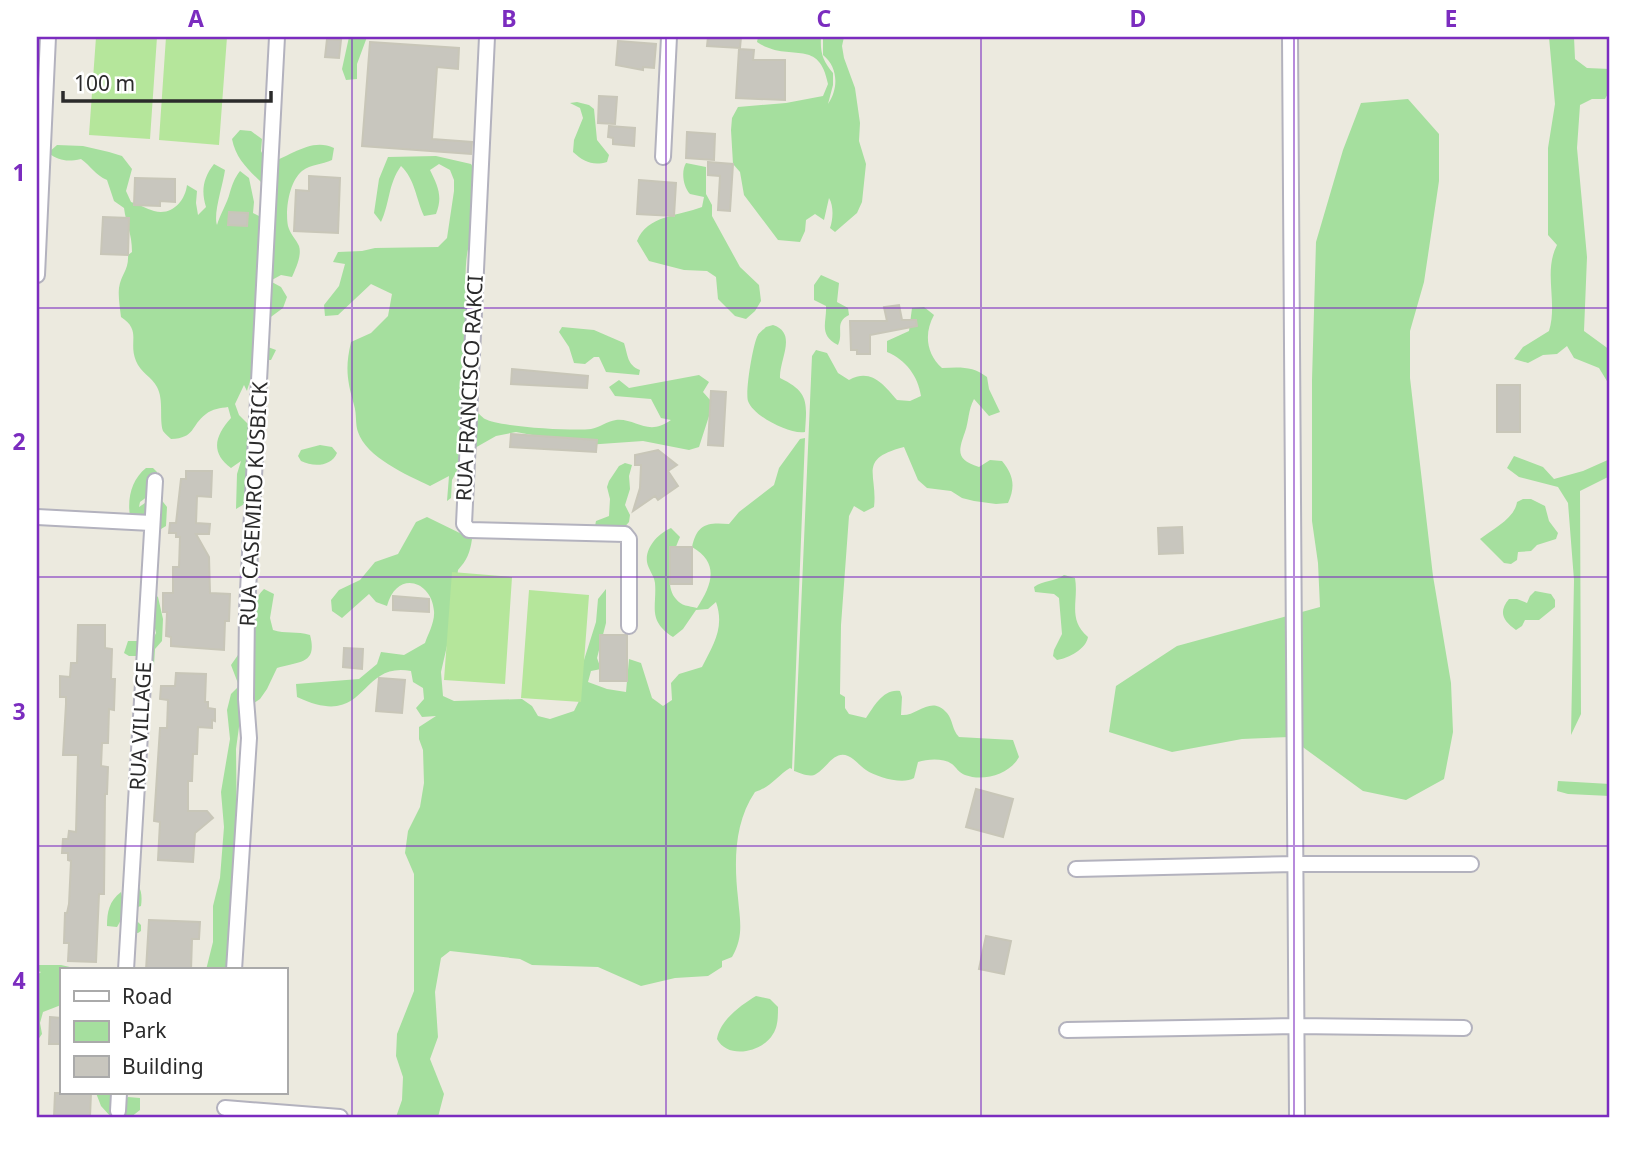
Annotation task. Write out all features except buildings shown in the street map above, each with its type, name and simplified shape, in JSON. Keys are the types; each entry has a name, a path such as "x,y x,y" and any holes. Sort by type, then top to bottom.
{"street":[{"path":"37,275 40,134 48,37"},
{"name":"RUA CASEMIRO KUSBICK","path":"234,968 249,737 246,699 247,610 277,37"},
{"name":"RUA FRANCISCO RAKCI","path":"487,37 464,524 469,530 625,534 629,539 629,626"},
{"path":"663,157 669,37"},
{"path":"1290,37 1297,1117"},
{"name":"RUA VILLAGE","path":"126,968 155,481"},
{"path":"37,517 151,523"},
{"path":"1076,869 1296,864 1471,864"},
{"path":"1067,1030 1295,1026 1464,1028"},
{"path":"118,1111 119,1094"},
{"path":"226,1094 225,1113 340,1117"}],"green space":[{"path":"96,37 157,37 150,139 89,135"},
{"path":"166,37 227,37 219,145 159,140"},
{"path":"349,37 367,37 357,64 357,79 346,80 342,69"},
{"path":"758,37 821,37 823,56 833,73 828,104 834,91 835,78 832,65 823,55 823,37 844,37 844,58 855,88 860,123 859,141 866,164 862,202 857,213 835,232 830,228 832,205 829,198 824,220 815,214 806,220 800,242 778,240 744,195 740,172 733,164 732,118 738,107 786,103 823,96 828,84 818,60 810,55 769,48 757,42"},
{"path":"1549,37 1574,37 1575,59 1587,68 1610,69 1610,90 1605,99 1592,99 1580,105 1577,148 1587,257 1584,331 1610,350 1610,386 1599,368 1574,358 1567,346 1557,354 1543,355 1528,363 1514,359 1523,347 1549,331 1551,320 1551,266 1557,245 1548,235 1548,148 1555,104"},
{"path":"1408,99 1439,134 1439,181 1424,282 1410,331 1410,378 1433,576 1451,683 1453,732 1444,779 1406,800 1363,791 1289,737 1242,739 1172,752 1109,732 1116,686 1177,646 1320,607 1312,521 1316,242 1343,150 1361,103"},
{"path":"577,102 594,109 597,140 609,155 607,162 589,162 573,152 574,140 583,118 580,108 570,103"},
{"path":"240,130 251,131 262,139 261,151 267,163 308,147 325,145 334,148 332,160 302,171 294,182 289,197 288,226 299,246 299,257 292,277 281,275 270,281 281,287 287,297 283,308 264,322 265,346 276,350 271,360 260,360 247,391 244,385 235,404 239,415 256,432 246,503 236,509 237,474 241,461 231,468 220,456 217,444 221,431 231,418 228,407 208,412 189,434 171,439 163,431 157,387 136,361 133,332 121,317 119,299 120,283 128,255 132,252 124,208 114,201 107,180 81,159 64,160 48,153 57,145 83,146 122,156 132,169 126,191 131,202 154,211 166,211 180,202 187,185 197,191 198,215 206,207 204,185 214,164 225,170 217,207 217,225 240,171 249,178 254,202 253,213 263,218 264,185 240,159 232,139"},
{"path":"436,156 471,164 477,174 467,258 462,377 464,394 476,411 493,422 536,428 591,429 616,420 656,427 671,420 661,418 651,399 615,396 609,387 619,380 629,388 699,375 709,382 703,392 711,401 699,447 689,450 643,441 586,445 516,432 496,436 466,453 452,480 451,498 447,501 449,476 430,486 388,464 369,449 357,429 348,374 349,351 351,342 371,333 388,316 392,294 371,284 338,315 325,316 324,305 339,286 345,264 333,262 338,252 375,248 438,247 447,238 454,180 450,170 439,164 430,170 439,192 436,214 424,216 412,183 401,166 381,222 374,213 379,179 388,157"},
{"path":"686,163 706,167 706,194 712,205 712,216 740,267 759,285 761,301 746,319 735,316 718,299 716,277 707,271 684,270 649,261 637,241 642,232 656,221 702,207 704,197 690,194 684,183"},
{"path":"821,275 839,283 837,302 848,308 849,315 842,321 838,345 826,332 826,306 814,300 814,285"},
{"path":"924,307 934,315 928,343 937,362 942,368 971,369 982,373 987,377 989,389 1000,412 989,416 974,399 961,454 966,461 979,467 990,460 1002,461 1011,476 1012,491 1008,503 996,504 962,498 951,491 927,488 918,480 904,447 880,457 873,469 874,507 864,512 854,506 849,516 841,625 840,694 845,697 845,708 849,714 866,718 884,695 900,691 901,715 930,706 941,708 947,713 959,737 1013,740 1019,757 1003,772 980,778 961,773 948,762 926,760 918,762 914,778 903,781 890,779 870,773 851,757 843,755 834,758 820,772 811,776 805,775 794,771 812,356 816,350 827,353 838,373 849,380 870,377 881,383 897,400 910,401 921,396 917,382 905,364 887,352 887,341 909,331 912,308"},
{"path":"773,325 780,329 786,341 780,378 801,393 806,405 805,432 790,431 773,423 757,413 748,401 756,340 758,334"},
{"path":"562,327 594,330 624,343 630,362 640,370 639,375 606,372 599,357 594,357 585,364 574,363 569,347 559,332"},
{"path":"805,438 792,769 755,792 743,817 736,857 740,928 732,957 722,961 722,967 708,976 675,978 641,986 598,967 532,965 520,959 450,951 441,958 435,992 438,1037 430,1059 444,1094 438,1117 396,1117 402,1100 403,1077 396,1056 397,1034 414,991 414,874 405,853 408,831 420,807 424,783 419,727 436,716 422,717 416,708 424,699 423,688 413,682 411,671 394,671 381,676 350,701 338,706 320,705 297,697 296,684 359,679 377,664 381,652 404,655 425,643 434,611 427,592 414,583 398,587 387,606 376,602 369,594 342,618 332,611 331,600 339,590 360,580 375,562 398,554 416,522 427,517 472,539 468,556 458,570 449,637 441,672 443,696 454,701 522,699 532,706 538,716 550,719 574,711 579,701 578,679 596,622 598,599 606,589 606,623 597,658 601,669 591,671 588,682 626,692 629,659 641,663 652,698 663,706 672,700 671,683 679,674 702,667 716,636 719,620 716,602 708,609 696,610 683,629 673,637 665,631 656,619 655,583 647,562 648,551 662,533 671,528 680,537 672,560 670,586 678,601 697,608 711,575 707,560 692,547 697,533 709,524 729,524 739,512 774,485 779,468 800,439"},
{"path":"320,445 332,447 337,453 331,461 316,465 301,461 298,456 301,450"},
{"path":"1514,456 1543,467 1554,479 1583,471 1610,459 1610,476 1580,491 1581,714 1571,735 1574,580 1568,503 1558,487 1519,477 1507,468"},
{"path":"625,463 632,465 630,489 625,505 630,515 629,522 622,530 600,529 595,526 596,521 609,516 609,481 619,466"},
{"path":"146,468 153,468 157,477 153,489 140,502 139,507 160,498 167,507 166,526 156,532 150,514 145,513 141,518 130,516 132,489"},
{"path":"1531,499 1545,506 1549,521 1558,533 1556,539 1537,545 1531,551 1518,552 1517,560 1511,564 1504,563 1480,539 1508,518 1517,502"},
{"path":"452,572 512,577 505,684 444,680"},
{"path":"1064,575 1075,578 1076,616 1088,637 1076,652 1057,660 1053,656 1054,650 1062,634 1059,598 1054,594 1035,592 1034,587"},
{"path":"264,589 274,594 270,618 273,630 310,635 312,645 309,657 277,668 267,689 260,699 251,705 239,727 236,749 237,845 230,895 230,943 226,968 206,968 213,942 213,906 220,878 224,827 221,792 230,739 227,710 231,694 239,686 231,665 238,655 249,652 252,610"},
{"path":"529,590 589,595 581,702 521,698"},
{"path":"1535,591 1551,594 1555,607 1539,620 1525,620 1516,630 1504,616 1504,608 1509,599 1527,603"},
{"path":"154,594 158,597 163,619 162,641 155,649 154,665 145,667 138,656 124,653 128,641 152,641 156,633 153,620"},
{"path":"1558,781 1610,784 1610,796 1557,791"},
{"path":"138,885 141,906 135,908 134,918 141,925 141,931 129,932 121,920 117,927 107,926 108,911 114,899 121,892 123,902"},
{"path":"37,965 74,968 60,968 60,1005 43,1012 40,1023 42,1034 37,1041 37,975 41,972 37,971"},
{"path":"756,996 770,999 778,1007 775,1031 768,1040 754,1049 737,1051 722,1046 717,1039 722,1026 732,1014"},
{"path":"96,1094 113,1094 118,1105 128,1097 140,1098 140,1110 131,1117 111,1117 101,1106"}]}
